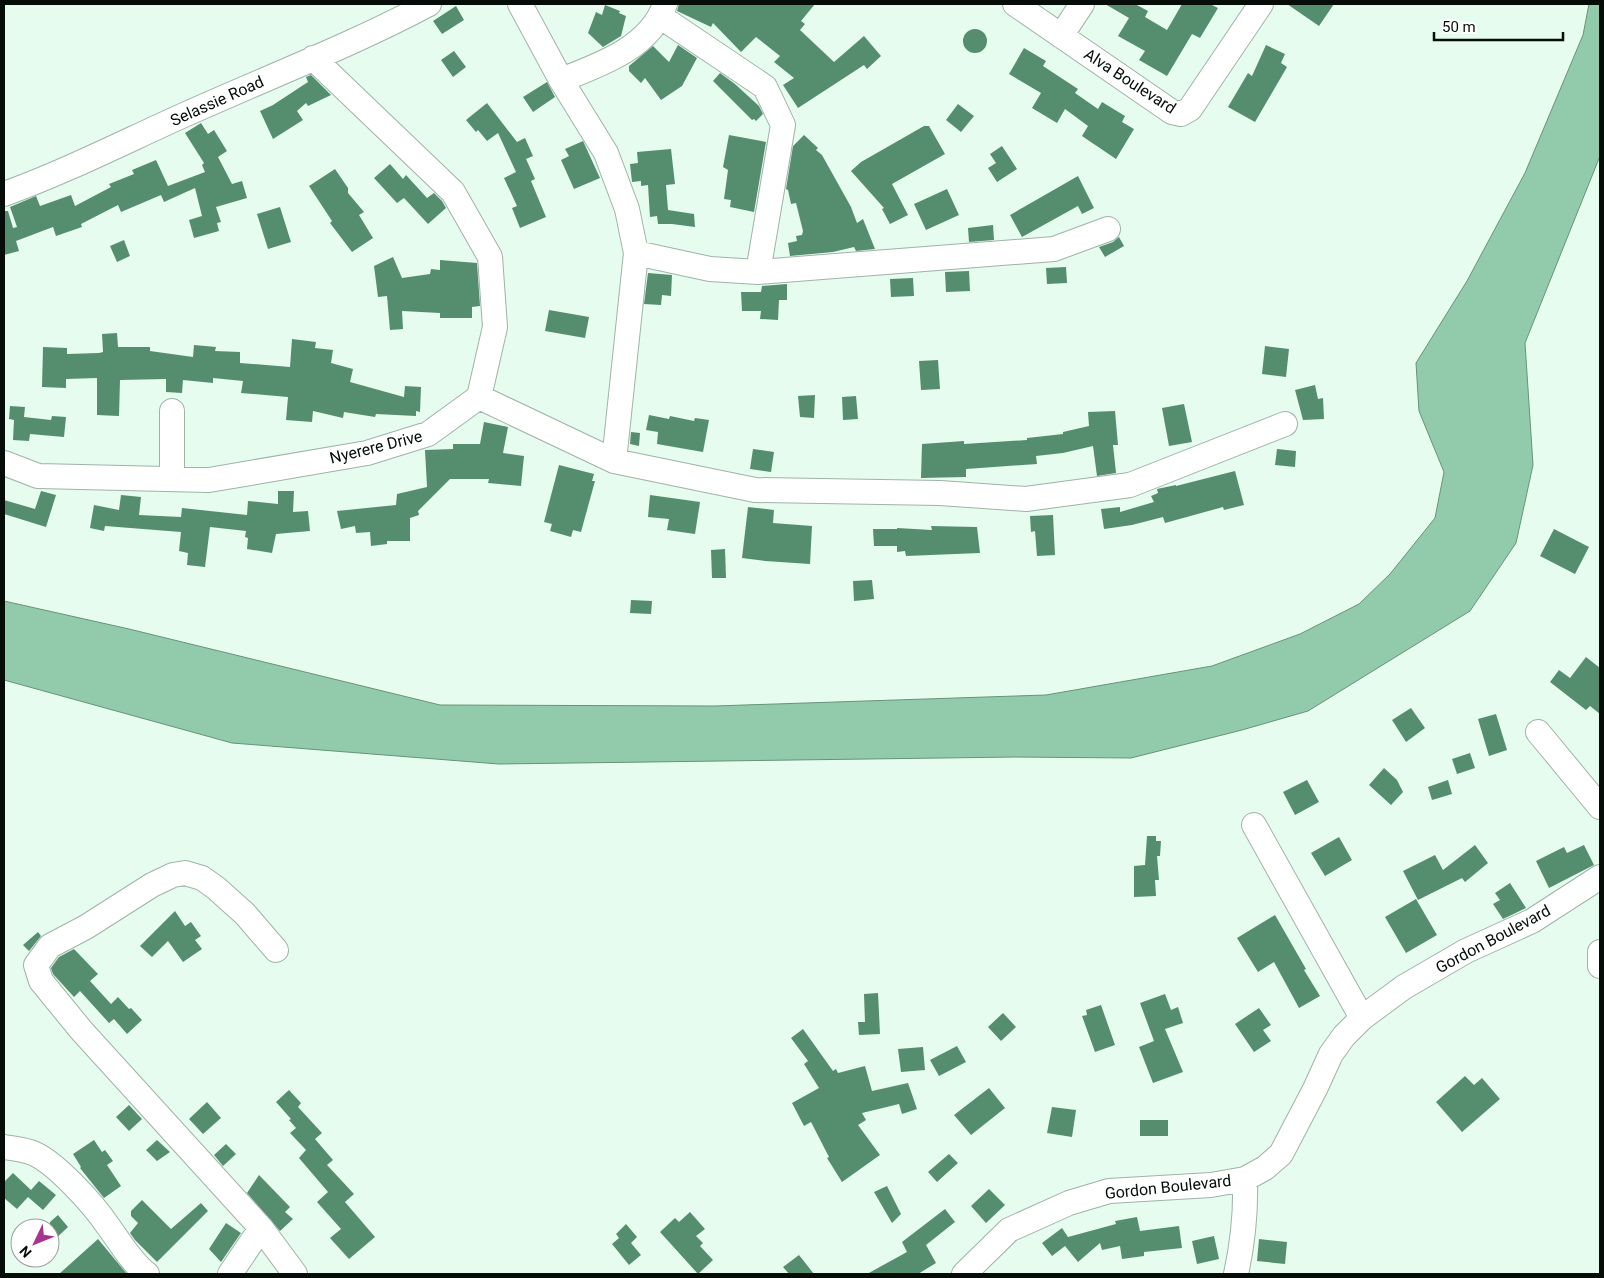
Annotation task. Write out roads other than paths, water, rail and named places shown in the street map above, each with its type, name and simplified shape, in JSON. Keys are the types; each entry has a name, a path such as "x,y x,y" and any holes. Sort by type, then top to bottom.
{"street":[{"name":"Selassie Road","path":"4,194 39,181 387,26 429,4"},
{"path":"520,4 561,80 606,153 627,209 636,253 614,461"},
{"name":"Alva Boulevard","path":"1015,4 1172,112 1181,114 1190,109 1261,4"},
{"path":"1061,36 1082,4"},
{"path":"561,80 608,61 636,43 663,10 765,87 783,125 758,272"},
{"path":"313,58 453,192 490,257 495,327 479,397 614,461 755,490 940,494 1026,499 1130,485 1285,424"},
{"path":"636,253 710,268 758,272 1054,249 1108,229"},
{"name":"Nyerere Drive","path":"4,464 38,476 209,480 367,453 428,434 479,397"},
{"path":"172,411 172,479"},
{"path":"1538,732 1600,807"},
{"path":"1254,825 1362,1018"},
{"path":"276,950 245,914 216,888 202,878 185,873 173,875 152,885 86,927 50,946 36,965 41,981 81,1030 261,1228 296,1274"},
{"name":"Gordon Boulevard","path":"964,1274 1009,1230 1070,1203 1109,1191 1211,1185 1245,1179 1265,1168 1281,1154 1315,1090 1331,1054 1344,1036 1362,1018 1404,987 1466,951 1532,921 1600,877"},
{"path":"1600,952 1600,966"},
{"path":"4,1146 32,1152 55,1168 79,1190 104,1219 126,1252 147,1274"},
{"path":"1236,1274 1246,1208 1245,1179"},
{"path":"230,1274 261,1228"}]}
